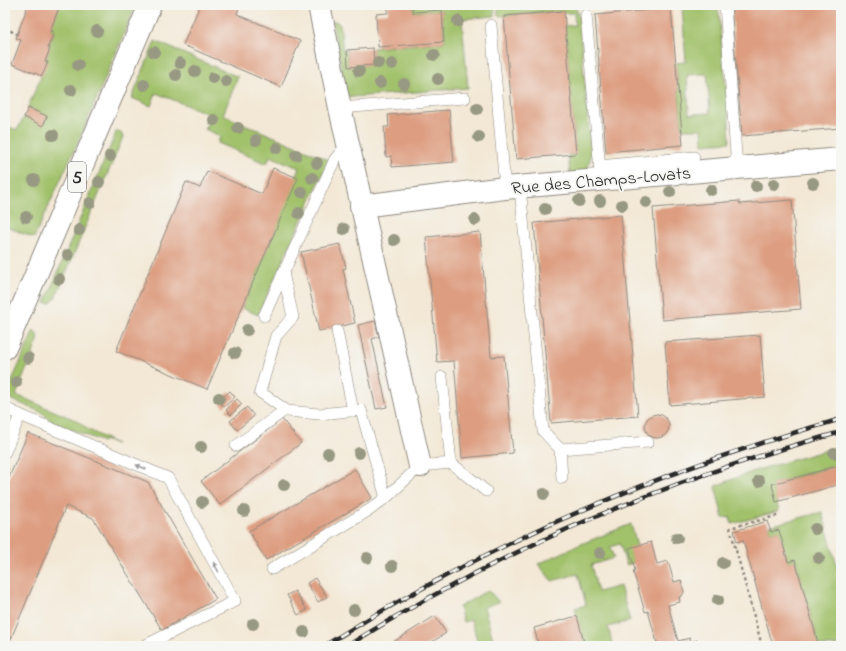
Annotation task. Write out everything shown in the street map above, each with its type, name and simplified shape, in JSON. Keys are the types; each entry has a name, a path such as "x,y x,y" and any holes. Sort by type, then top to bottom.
{"street":[{"name":"5","path":"5,348 150,5"},
{"path":"319,5 361,206 420,466"},
{"name":"Rue des Champs-Lovats","path":"361,206 513,188 600,173 737,168 841,160"}],"lane":[{"path":"725,5 737,168"},
{"path":"586,15 600,173 694,157"},
{"path":"492,25 543,431 560,449 562,478"},
{"path":"340,108 465,98"},
{"path":"264,316 335,159 348,144"},
{"path":"283,273 293,317 276,336 260,392 287,411 320,414 361,410 386,498"},
{"path":"337,331 353,411"},
{"path":"442,377 451,463"},
{"path":"5,408 168,478 235,602 144,646"},
{"path":"236,446 285,410"},
{"path":"5,452 20,415"},
{"path":"560,449 648,442"},
{"path":"272,569 386,498 420,466 451,463 486,491"}],"path":[{"path":"5,28 18,34"},
{"path":"762,646 730,528 780,515"}],"green space":[{"path":"60,5 136,5 83,131 34,238 5,226 5,125 17,130 24,117 43,125 47,117 28,107 47,62 45,62 50,48 48,47 54,32 50,31"},
{"path":"413,5 494,5 495,16 462,19 468,88 353,97 347,96 332,22 336,21 340,25 343,50 347,50 348,67 374,65 373,48 444,42 442,10 413,12"},
{"path":"498,5 575,5 579,17 591,154 587,174 570,175 568,155 576,154 565,26 575,25 574,13 564,13 564,11 498,16"},
{"path":"718,5 730,142 703,144 702,129 682,129 676,63 686,62 682,7","holes":["707,74 710,113 689,114 687,75"]},
{"path":"155,41 238,77 223,115 329,160 258,315 242,308 297,178 295,177 299,168 270,156 267,164 218,143 220,136 205,129 211,115 156,93 151,106 132,98"},
{"path":"117,130 123,137 55,299 51,303 45,303"},
{"path":"34,330 39,338 16,395 78,421 87,429 116,444 104,440 103,442 50,421 43,413 5,397"},
{"path":"841,446 841,464 772,484 779,511 732,524 730,517 723,518 715,486 754,471"},
{"path":"822,512 841,581 841,646 819,646 795,560 788,562 779,530 771,532 769,526"},
{"path":"631,524 637,546 633,563 626,565 620,544 610,547 614,558 591,565 598,592 620,586 630,621 608,627 613,646 585,646 575,608 586,605 578,574 552,581 538,564 581,544"},
{"path":"488,590 499,602 484,607 495,646 479,646 471,620 463,622 459,607"}],"building":[{"path":"28,5 60,5 50,31 54,32 48,47 50,48 45,62 48,62 42,76 12,64 21,40 16,38"},
{"path":"200,5 240,5 237,14 300,41 281,87 183,45"},
{"path":"413,5 413,12 442,10 444,42 378,47 376,14 388,13 388,6"},
{"path":"731,5 841,5 841,128 742,136"},
{"path":"671,8 683,145 606,152 595,15"},
{"path":"564,11 576,154 516,159 504,16"},
{"path":"373,48 374,65 348,67 347,50"},
{"path":"28,108 47,116 43,126 24,117"},
{"path":"449,110 454,162 392,167 391,156 386,157 384,127 389,127 388,115"},
{"path":"273,168 298,178 207,389 116,351 186,182 200,188 207,171 262,194"},
{"path":"792,200 801,309 662,320 653,208 739,201 740,204"},
{"path":"621,215 638,416 551,423 534,223"},
{"path":"480,232 491,357 504,356 513,453 462,458 454,361 437,362 426,237"},
{"path":"340,244 346,268 343,269 355,323 319,331 301,252"},
{"path":"375,321 379,337 372,339 387,407 376,409 358,325"},
{"path":"760,335 765,397 670,405 665,342"},
{"path":"230,391 235,397 224,407 219,401"},
{"path":"237,399 242,404 231,415 226,410"},
{"path":"247,407 254,416 237,430 230,421"},
{"path":"657,414 665,418 669,426 665,434 657,438 649,434 645,426 649,418"},
{"path":"282,419 301,443 220,505 201,481"},
{"path":"28,433 148,482 216,599 162,630 93,518 66,506 8,646 5,646 5,487"},
{"path":"841,465 841,484 776,502 772,484"},
{"path":"355,469 372,498 266,560 249,531"},
{"path":"767,521 771,532 779,530 788,562 795,560 819,646 773,646 743,540 737,542 734,531"},
{"path":"651,542 657,564 668,561 674,582 681,580 684,592 682,596 679,597 680,602 668,605 678,641 690,638 691,642 697,640 699,646 658,646 648,611 645,612 633,571 635,570 629,548"},
{"path":"315,578 327,597 318,602 307,583"},
{"path":"295,591 307,610 298,615 287,595"},
{"path":"435,616 446,633 426,646 387,646"},
{"path":"577,616 585,646 539,646 534,628"}],"railway":[{"path":"324,646 385,609 447,575 510,543 574,514 706,462 773,439 841,419"},
{"path":"347,646 405,611 464,579 524,549 586,521 649,495 712,472 841,432"}]}
